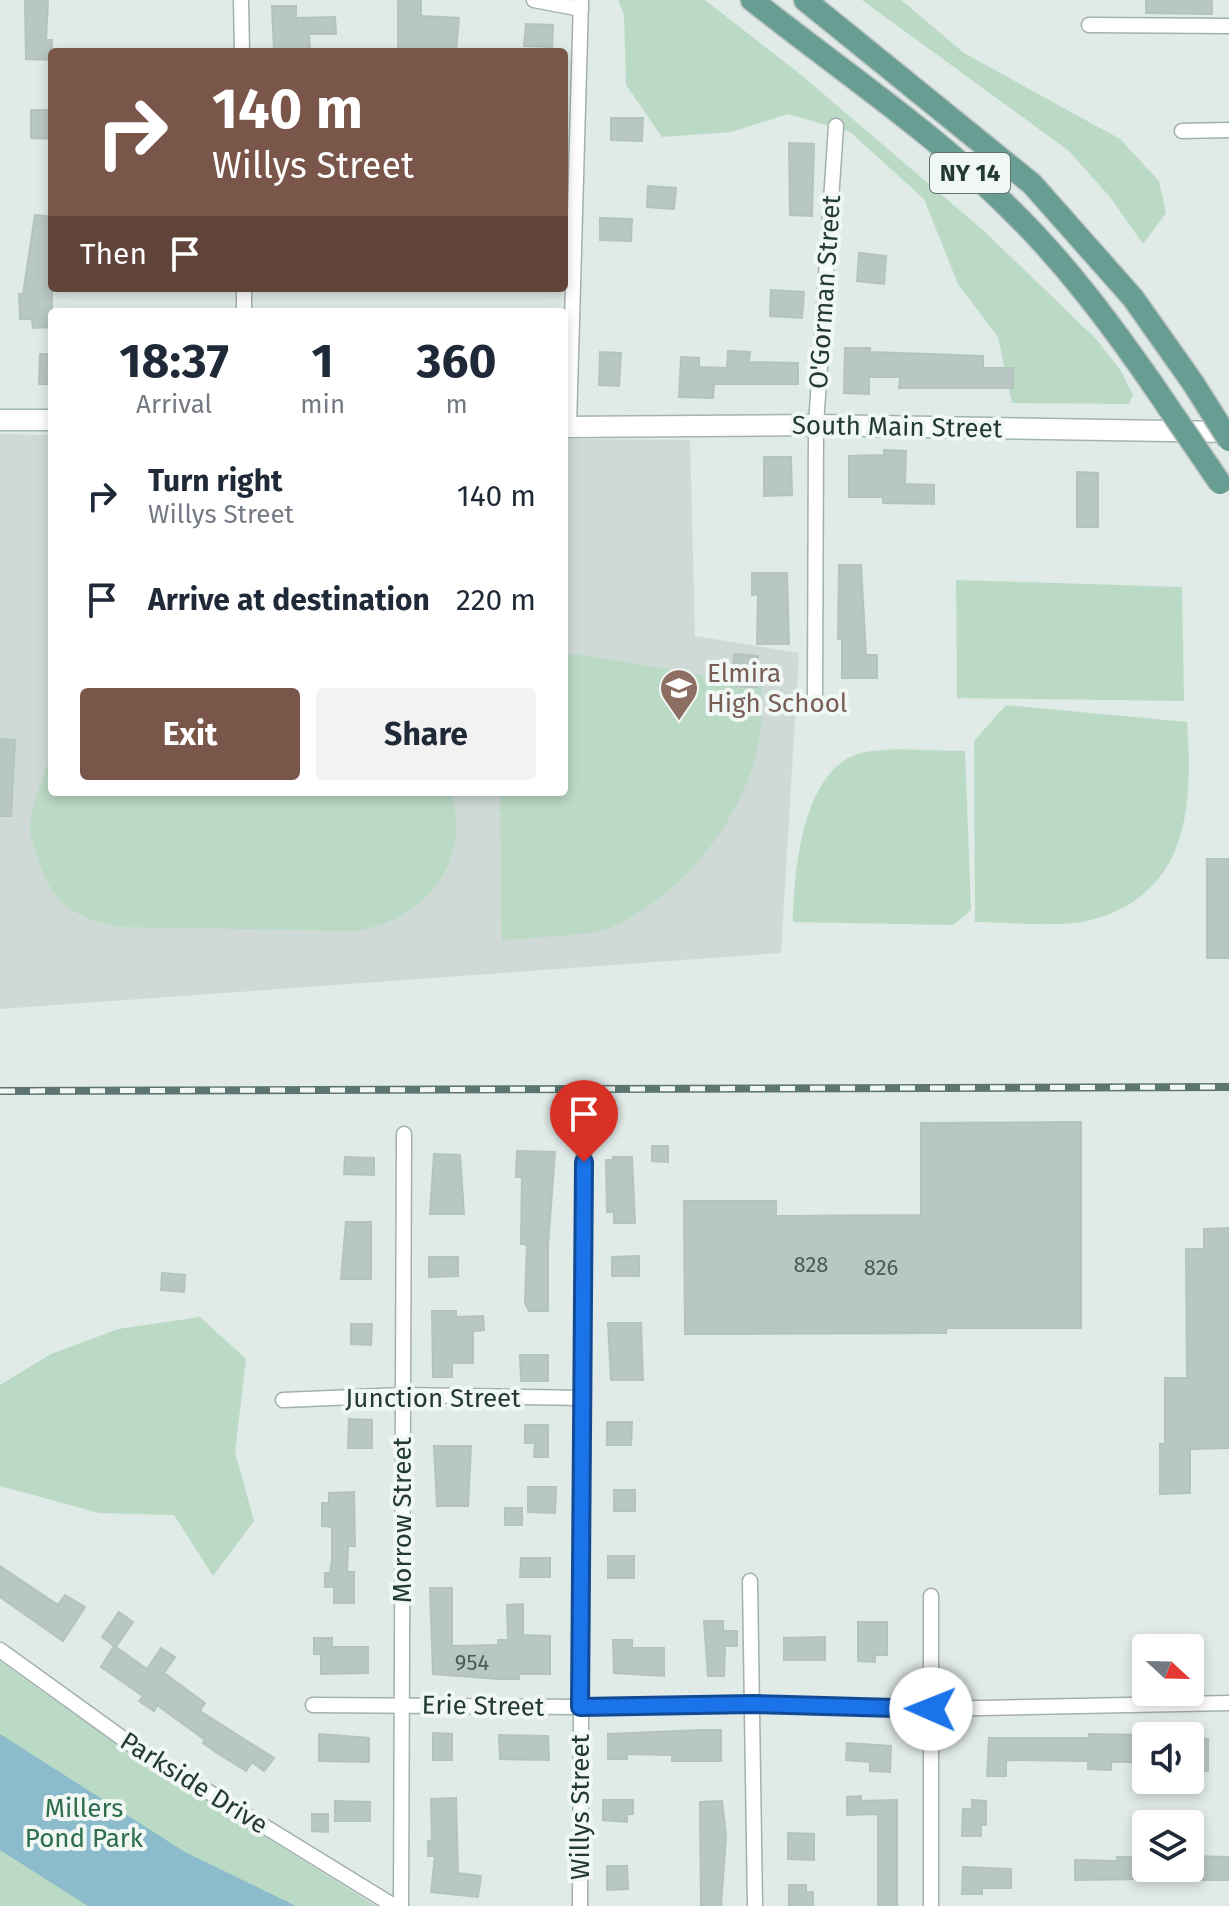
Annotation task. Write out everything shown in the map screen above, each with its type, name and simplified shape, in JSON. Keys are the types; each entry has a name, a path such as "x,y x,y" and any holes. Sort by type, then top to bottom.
{"main road":[{"name":"NY 14","path":"752,0 917,129 1012,210 1091,298 1225,489"},
{"name":"NY 14","path":"805,0 1040,192 1133,298 1229,440"}],"street":[{"path":"241,0 242,48"},
{"path":"534,0 581,4 568,371"},
{"path":"1089,25 1229,26"},
{"name":"O'Gorman Street","path":"815,699 816,425 836,126"},
{"path":"1182,131 1229,130"},
{"path":"0,420 48,420"},
{"name":"South Main Street","path":"568,427 816,425 1229,432"},
{"name":"Willys Street","path":"580,1906 584,1133"},
{"name":"Morrow Street","path":"401,1906 404,1134"},
{"name":"Junction Street","path":"283,1400 402,1395 583,1398"},
{"path":"750,1581 755,1906"},
{"path":"931,1596 931,1906"},
{"name":"Parkside Drive","path":"0,1650 129,1743 394,1906"},
{"name":"Erie Street","path":"313,1705 580,1707 753,1704 931,1709 1229,1703"}],"shaded area":[{"name":"Elmira High School","path":"0,434 48,435 48,796 568,796 568,439 690,440 695,636 799,653 781,953 0,1009"}],"green space":[{"path":"618,0 705,0 800,74 984,231 1096,339 1121,371 1133,395 1129,404 1012,403 998,337 958,284 924,199 850,132 788,114 731,132 662,137 626,85 624,15"},
{"path":"862,0 901,0 964,53 1120,139 1159,181 1166,213 1143,244 1110,197 1069,151"},
{"path":"956,580 1182,587 1184,701 957,698"},
{"path":"578,654 762,685 762,723 755,758 744,789 711,846 665,893 639,912 602,930 502,940 500,796 568,796 568,655"},
{"path":"1006,705 1187,722 1188,785 1178,843 1166,868 1148,890 1124,907 1080,922 975,922 974,741"},
{"path":"903,749 965,751 971,910 953,925 793,922 796,876 806,822 815,797 828,776 845,760 866,752"},
{"path":"48,765 48,796 452,796 456,818 455,842 448,865 422,901 380,925 355,931 119,927 88,918 56,896 42,871 30,832 36,798"},
{"path":"200,1317 246,1359 235,1452 254,1521 213,1576 174,1515 99,1513 0,1486 0,1385 51,1354 118,1329"},
{"name":"Millers Pond Park","path":"0,1661 118,1745 376,1906 0,1906"}],"water":[{"path":"0,1734 185,1852 296,1906 88,1906 0,1850"}],"building":[{"path":"25,0 48,0 46,40 52,40 52,48 48,48 48,60 26,59"},
{"path":"398,0 421,0 421,16 459,18 456,48 398,48"},
{"path":"1146,0 1212,0 1212,14 1146,13"},
{"path":"272,6 296,6 296,18 335,17 336,34 309,34 310,48 274,48"},
{"path":"526,24 553,25 552,47 524,46"},
{"path":"31,110 48,110 48,139 31,138"},
{"path":"611,118 643,118 642,141 611,140"},
{"path":"789,143 814,144 812,216 790,215"},
{"path":"648,186 676,188 674,209 647,207"},
{"path":"35,215 48,217 48,292 52,292 52,308 48,308 48,327 33,328 32,319 20,319 19,294 23,294"},
{"path":"600,218 632,219 631,241 600,240"},
{"path":"859,253 886,256 884,284 857,281"},
{"path":"771,290 804,292 802,318 770,316"},
{"path":"845,348 870,348 870,352 983,356 983,368 1013,368 1013,388 899,388 900,377 869,377 869,394 844,393"},
{"path":"728,351 750,352 749,362 798,363 798,384 714,384 713,398 679,397 681,357 699,358 699,367 727,368"},
{"path":"600,352 621,353 619,386 599,385"},
{"path":"40,354 48,354 48,384 39,384"},
{"path":"884,450 906,451 905,484 934,485 934,504 883,503 883,497 849,497 849,456 884,455"},
{"path":"764,457 791,457 792,495 764,496"},
{"path":"1077,472 1098,473 1098,527 1077,527"},
{"path":"839,565 861,565 866,655 877,655 877,678 842,678 842,639 838,639"},
{"path":"752,573 787,573 789,644 757,644 758,594 752,595"},
{"path":"734,654 758,656 757,687 732,686"},
{"path":"0,739 15,740 11,816 0,816"},
{"path":"1207,859 1229,859 1229,958 1207,958"},
{"path":"1081,1122 1081,1328 946,1328 946,1333 685,1334 684,1201 776,1201 776,1216 921,1215 921,1123"},
{"path":"652,1146 668,1146 668,1162 652,1161"},
{"path":"517,1151 555,1152 548,1245 548,1311 529,1311 525,1303 527,1245 521,1244 522,1177 516,1177"},
{"path":"434,1154 460,1155 464,1214 430,1214"},
{"path":"345,1157 374,1158 374,1175 344,1174"},
{"path":"613,1157 632,1157 635,1223 614,1223 614,1212 607,1212 606,1160 613,1160"},
{"path":"346,1222 371,1222 371,1279 341,1279"},
{"path":"1229,1228 1229,1448 1190,1449 1190,1493 1160,1494 1160,1444 1165,1444 1165,1378 1187,1378 1186,1249 1204,1249 1204,1229"},
{"path":"639,1256 639,1276 612,1276 612,1257"},
{"path":"429,1257 458,1257 458,1276 429,1277"},
{"path":"162,1273 185,1275 184,1292 161,1290"},
{"path":"432,1311 456,1311 456,1317 483,1316 484,1330 473,1331 473,1363 452,1363 452,1377 433,1377"},
{"path":"608,1323 641,1323 643,1380 611,1380"},
{"path":"351,1324 372,1324 371,1345 351,1344"},
{"path":"520,1355 548,1355 548,1381 521,1381"},
{"path":"349,1419 372,1420 372,1448 348,1448"},
{"path":"607,1422 632,1422 631,1445 607,1445"},
{"path":"525,1425 548,1425 548,1457 534,1457 535,1443 525,1443"},
{"path":"434,1446 471,1446 468,1506 437,1506"},
{"path":"528,1487 556,1487 555,1513 528,1512"},
{"path":"614,1490 635,1490 635,1511 614,1511"},
{"path":"354,1492 355,1546 348,1546 347,1572 354,1572 354,1603 334,1603 334,1587 325,1587 325,1573 330,1573 332,1560 332,1527 322,1526 322,1503 329,1503 329,1493"},
{"path":"505,1508 522,1508 522,1525 505,1525"},
{"path":"608,1556 634,1556 634,1578 608,1578"},
{"path":"521,1558 550,1558 550,1577 520,1577"},
{"path":"0,1566 58,1605 65,1595 85,1607 63,1641 0,1597"},
{"path":"430,1588 452,1588 452,1646 498,1645 498,1640 508,1640 507,1605 523,1604 523,1635 550,1636 550,1674 519,1674 519,1679 499,1679 433,1674"},
{"path":"119,1612 133,1622 116,1647 147,1669 161,1648 175,1657 164,1673 205,1703 200,1711 274,1758 264,1771 252,1762 246,1771 217,1753 203,1743 205,1740 157,1705 154,1711 139,1701 143,1696 101,1667 114,1646 102,1637"},
{"path":"704,1621 723,1621 723,1631 737,1631 737,1646 725,1646 724,1676 708,1676"},
{"path":"858,1622 887,1622 887,1655 875,1655 875,1662 858,1661"},
{"path":"825,1637 825,1660 784,1660 784,1638"},
{"path":"314,1638 332,1638 332,1647 368,1647 368,1673 321,1674 321,1654 314,1654"},
{"path":"613,1640 632,1640 632,1648 664,1648 664,1676 614,1673"},
{"path":"721,1730 721,1761 672,1761 672,1755 627,1754 627,1759 608,1759 608,1734"},
{"path":"433,1733 452,1734 452,1760 433,1760"},
{"path":"319,1734 369,1738 369,1762 319,1761"},
{"path":"1089,1734 1132,1735 1132,1762 1111,1762 1111,1770 1088,1769 1088,1761 1006,1760 1006,1776 987,1776 989,1738 1089,1738"},
{"path":"499,1735 548,1736 549,1760 500,1759"},
{"path":"1204,1739 1208,1739 1208,1771 1204,1771"},
{"path":"847,1743 891,1746 890,1772 870,1771 870,1762 846,1760"},
{"path":"861,1796 861,1801 897,1800 897,1906 878,1906 878,1814 847,1815 847,1797"},
{"path":"456,1798 458,1873 481,1876 478,1897 431,1892 435,1856 428,1856 428,1841 432,1841 431,1799"},
{"path":"603,1800 633,1800 633,1814 627,1814 627,1822 603,1820"},
{"path":"972,1800 986,1801 986,1825 981,1825 981,1836 962,1836 963,1809 972,1809"},
{"path":"335,1801 370,1802 370,1821 335,1821"},
{"path":"722,1801 726,1836 721,1906 701,1906 700,1802"},
{"path":"312,1814 328,1814 328,1832 312,1831"},
{"path":"788,1833 814,1834 814,1860 788,1859"},
{"path":"1204,1856 1229,1857 1229,1880 1204,1880"},
{"path":"1117,1857 1132,1857 1132,1879 1075,1880 1075,1860 1117,1861"},
{"path":"607,1866 627,1866 628,1889 607,1890"},
{"path":"963,1867 1011,1869 1011,1888 982,1888 982,1894 962,1894"},
{"path":"789,1885 806,1885 806,1892 813,1892 813,1906 789,1906"}],"railway":[{"path":"0,1091 1229,1087"}],"place":[{"name":"Elmira High School","path":"679,722"}],"route":[{"path":"584,1162 580,1707 753,1704 931,1709"}]}
